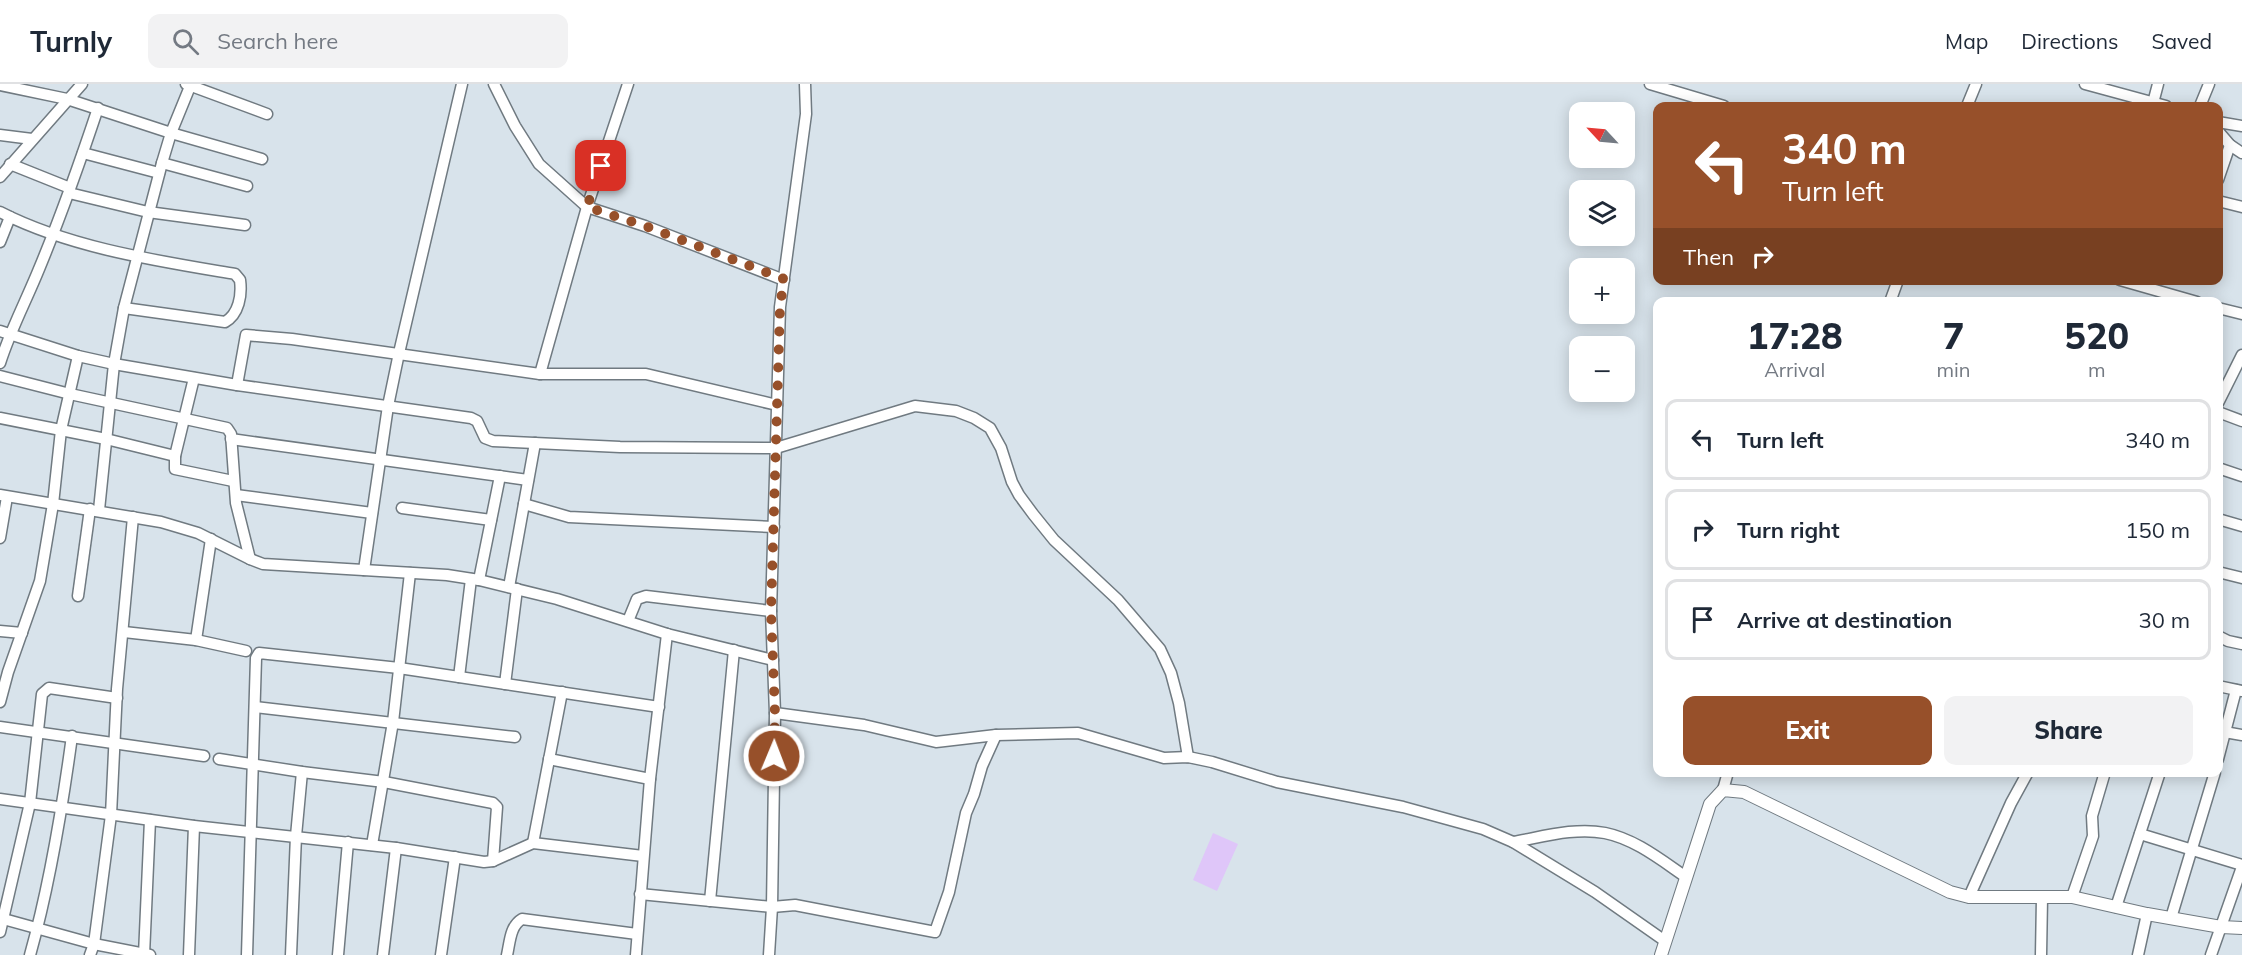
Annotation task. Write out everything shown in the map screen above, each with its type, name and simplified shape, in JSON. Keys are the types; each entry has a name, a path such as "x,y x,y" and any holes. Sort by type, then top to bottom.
{"street":[{"path":"0,177 82,84"},
{"path":"364,570 388,406 462,84"},
{"path":"494,84 515,126 539,164 587,207 645,226 784,279"},
{"path":"540,374 587,207 628,84"},
{"path":"769,955 772,907 775,713 771,611 780,307 806,114 805,84"},
{"path":"1650,84 1711,102"},
{"path":"1969,102 1976,84"},
{"path":"2085,84 2149,102"},
{"path":"2153,102 2158,84"},
{"path":"2202,102 2209,84"},
{"path":"0,85 26,87 262,159"},
{"path":"78,596 106,439 114,364 124,308 160,168 189,85 267,114"},
{"path":"0,363 5,333 20,316 54,234 98,108"},
{"path":"2223,124 2242,126"},
{"path":"0,135 32,139"},
{"path":"2223,137 2242,153"},
{"path":"2223,165 2230,145"},
{"path":"83,153 247,186"},
{"path":"10,164 70,190 148,212 245,225"},
{"path":"2223,202 2242,207"},
{"path":"0,242 5,215 54,234 137,258 235,274 240,280 239,304 231,318 225,322 124,308"},
{"path":"2138,285 2180,297"},
{"path":"2223,309 2242,313"},
{"path":"5,333 78,356 114,364 237,385 471,418 477,421 488,440 620,447 776,448 915,406 956,411 990,428 1001,448 1012,482 1033,514 1054,540 1118,600 1160,649 1171,674 1179,703 1188,757"},
{"path":"237,385 246,334 540,374 646,374 777,405"},
{"path":"2223,396 2238,372 2242,355"},
{"path":"0,702 40,581 53,504 61,430 78,356"},
{"path":"0,376 230,430 233,482 250,559"},
{"path":"194,378 174,467 176,470 233,482"},
{"path":"2223,414 2242,421"},
{"path":"0,418 106,439 175,456"},
{"path":"231,439 528,480"},
{"path":"504,684 513,588 535,443"},
{"path":"2223,470 2242,476"},
{"path":"459,677 475,580 500,476"},
{"path":"236,495 372,513"},
{"path":"0,538 3,496 94,510 161,522 211,539 263,564 410,573 475,580 557,599 667,634 774,660"},
{"path":"524,504 569,517 774,527"},
{"path":"402,508 491,520"},
{"path":"92,950 111,815 117,698 124,632 124,597 133,517"},
{"path":"2223,520 2242,525"},
{"path":"196,639 211,539"},
{"path":"372,845 393,722 410,573"},
{"path":"2223,573 2242,578"},
{"path":"628,621 637,599 646,596 771,611"},
{"path":"0,631 22,633"},
{"path":"124,632 196,639 246,651"},
{"path":"636,955 650,778 667,634"},
{"path":"2223,638 2242,644"},
{"path":"710,901 734,650"},
{"path":"247,955 256,658 259,653 399,668 659,707"},
{"path":"2223,687 2239,691 2223,730"},
{"path":"0,932 30,803 42,694 49,688 117,698"},
{"path":"533,843 562,692"},
{"path":"255,707 516,737"},
{"path":"775,713 864,726 936,742 996,735 1078,733 1164,758 1188,757 1277,782 1403,807 1483,828 1513,842 1594,892 1665,941"},
{"path":"0,726 204,756"},
{"path":"2223,732 2242,735"},
{"path":"640,894 772,907 795,905 935,932 949,892 966,813 982,766 996,735"},
{"path":"30,955 38,928 63,808 72,736"},
{"path":"219,759 384,782 495,804 493,861"},
{"path":"549,759 650,778"},
{"path":"291,955 302,772"},
{"path":"1661,955 1710,804 1723,790 1727,777"},
{"path":"1969,897 2025,777"},
{"path":"2072,897 2092,836 2092,816 2104,777"},
{"path":"2116,907 2158,777"},
{"path":"2171,918 2214,777"},
{"path":"1723,790 1744,792 1950,892 1969,897 2072,897 2147,914 2221,927 2242,928"},
{"path":"0,799 194,826 396,848 484,862 493,861 533,843 643,856"},
{"path":"2,919 38,928 92,950 146,955 150,820"},
{"path":"189,955 194,826"},
{"path":"1513,842 1567,832 1605,833 1644,848 1686,877"},
{"path":"2140,834 2242,866 2211,955"},
{"path":"338,955 348,842"},
{"path":"383,955 396,848"},
{"path":"441,955 455,857"},
{"path":"2041,955 2042,898"},
{"path":"2138,955 2147,914"},
{"path":"507,955 512,930 522,919 637,934"}],"shaded area":[{"path":"1213,833 1238,844 1217,891 1193,880"}],"route":[{"path":"601,166 587,207 645,226 784,279 780,307 771,611 774,660 774,756"}]}
